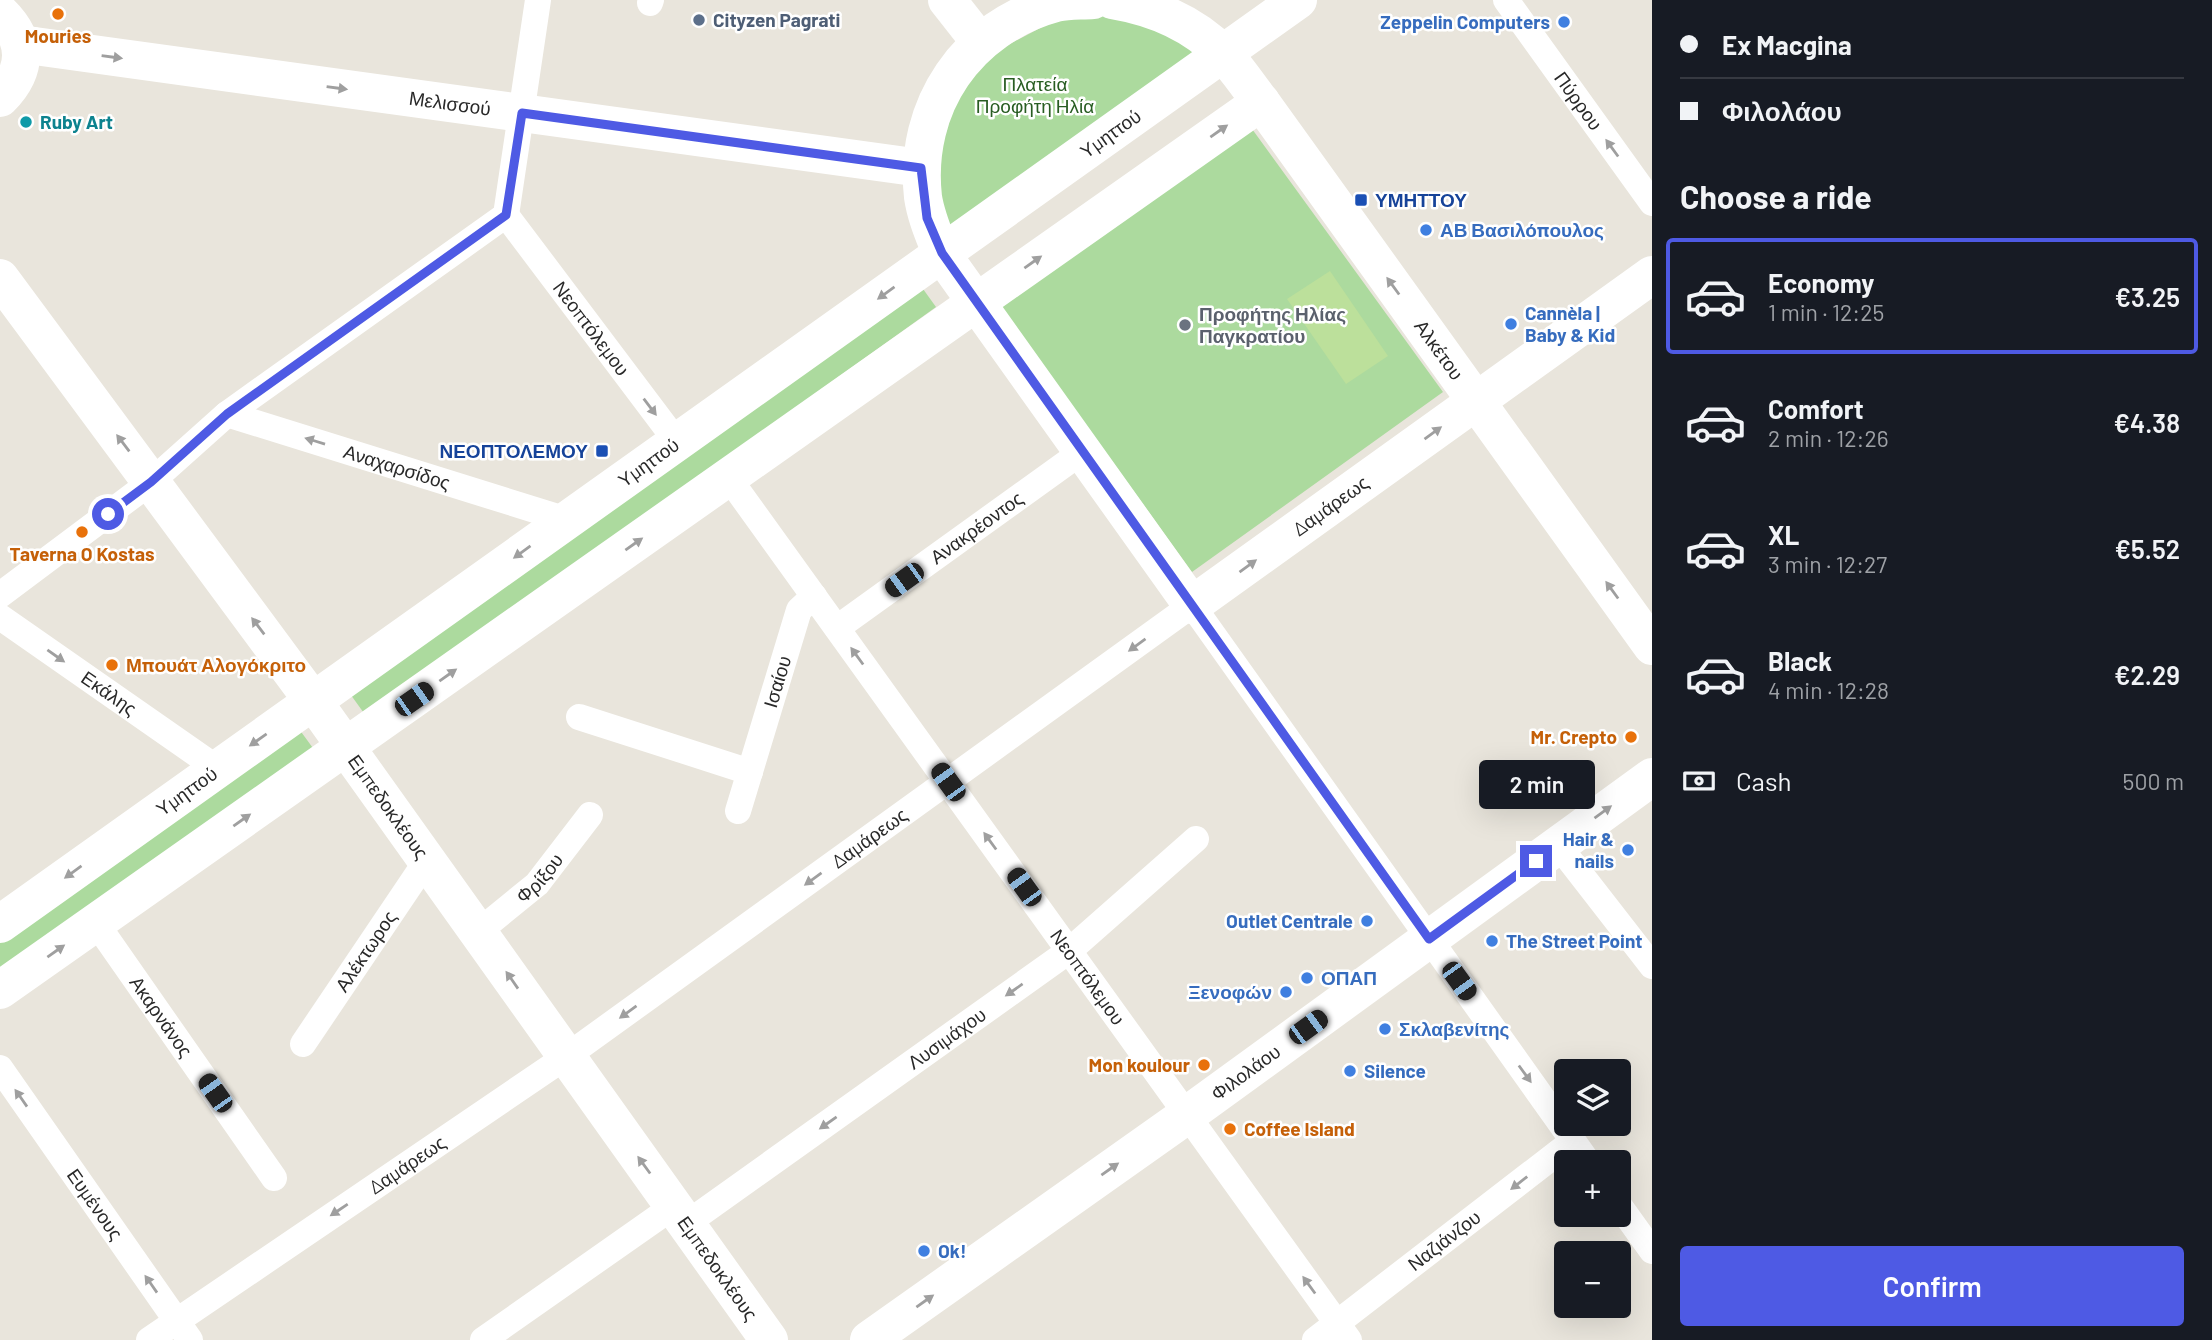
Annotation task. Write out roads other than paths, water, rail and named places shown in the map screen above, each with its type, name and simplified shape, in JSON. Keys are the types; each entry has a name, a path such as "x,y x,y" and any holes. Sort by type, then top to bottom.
{"main road":[{"path":"947,0 980,42"},
{"path":"1093,0 1058,3 1017,17 980,42 951,75 930,117 923,148 921,168 927,218 942,253 1192,606"},
{"path":"1112,0 1143,5 1183,22 1223,54"},
{"name":"Υμηττού","path":"0,924 1298,0"},
{"path":"0,97 11,86 19,72 22,55 7,23"},
{"name":"Μελισσού","path":"7,23 522,113 921,168"},
{"name":"Αλκέτου","path":"1223,54 1261,102 1652,646"},
{"path":"0,990 1261,102"},
{"name":"Δαμάρεως","path":"1192,606 1652,275"},
{"name":"Εμπεδοκλέους","path":"0,278 346,746 769,1340"},
{"name":"Φιλολάου","path":"869,1340 1187,1115 1652,776"}],"street":[{"path":"7,23 16,0"},
{"path":"0,595 151,482 227,414 506,215 538,0"},
{"name":"Πύρρου","path":"1506,0 1652,203"},
{"name":"Νεοπτόλεμου","path":"506,215 677,442"},
{"name":"Αναχαρσίδος","path":"227,414 567,520"},
{"name":"Ανακρέοντος","path":"837,628 1083,452"},
{"name":"Νεοπτόλεμου","path":"728,477 1343,1331"},
{"name":"Ισαίου","path":"738,811 799,610 814,596"},
{"path":"1192,606 1580,1150"},
{"name":"Δαμάρεως","path":"149,1340 183,1330 1192,606"},
{"name":"Εκάλης","path":"0,617 218,769"},
{"path":"579,717 750,772"},
{"name":"Φρίξου","path":"478,932 537,884 590,815"},
{"name":"Λυσιμάχου","path":"483,1340 680,1215 1069,951 1196,839"},
{"path":"1558,845 1652,966"},
{"name":"Αλέκτωρος","path":"303,1044 427,860"},
{"name":"Ακαρνάνος","path":"96,923 274,1178"},
{"name":"Ευμένους","path":"0,1068 183,1330"},
{"name":"Ναζιάνζου","path":"1315,1340 1343,1331 1554,1171"},
{"path":"1631,1222 1652,1251"}],"place":[{"name":"Mouries","path":"58,14"},
{"name":"Cityzen Pagrati","path":"699,20"},
{"name":"Zeppelin Computers","path":"1564,22"},
{"name":"Ruby Art","path":"26,122"},
{"name":"ΥΜΗΤΤΟΥ","path":"1361,200"},
{"name":"ΑΒ Βασιλόπουλος","path":"1426,230"},
{"name":"Cannèla | Baby & Kid","path":"1511,324"},
{"name":"Προφήτης Ηλίας Παγκρατίου","path":"1185,325"},
{"name":"ΝΕΟΠΤΟΛΕΜΟΥ","path":"602,451"},
{"name":"Taverna O Kostas","path":"82,532"},
{"name":"Μπουάτ Αλογόκριτο","path":"112,665"},
{"name":"Mr. Crepto","path":"1631,737"},
{"name":"Hair & nails","path":"1628,850"},
{"name":"Outlet Centrale","path":"1367,921"},
{"name":"The Street Point","path":"1492,941"},
{"name":"ΟΠΑΠ","path":"1307,978"},
{"name":"Ξενοφών","path":"1286,992"},
{"name":"Σκλαβενίτης","path":"1385,1029"},
{"name":"Mon koulour","path":"1204,1065"},
{"name":"Silence","path":"1350,1071"},
{"name":"Coffee Island","path":"1230,1129"},
{"name":"Ok!","path":"924,1251"}],"park label":[{"name":"Πλατεία Προφήτη Ηλία","path":"1035,95"}]}
